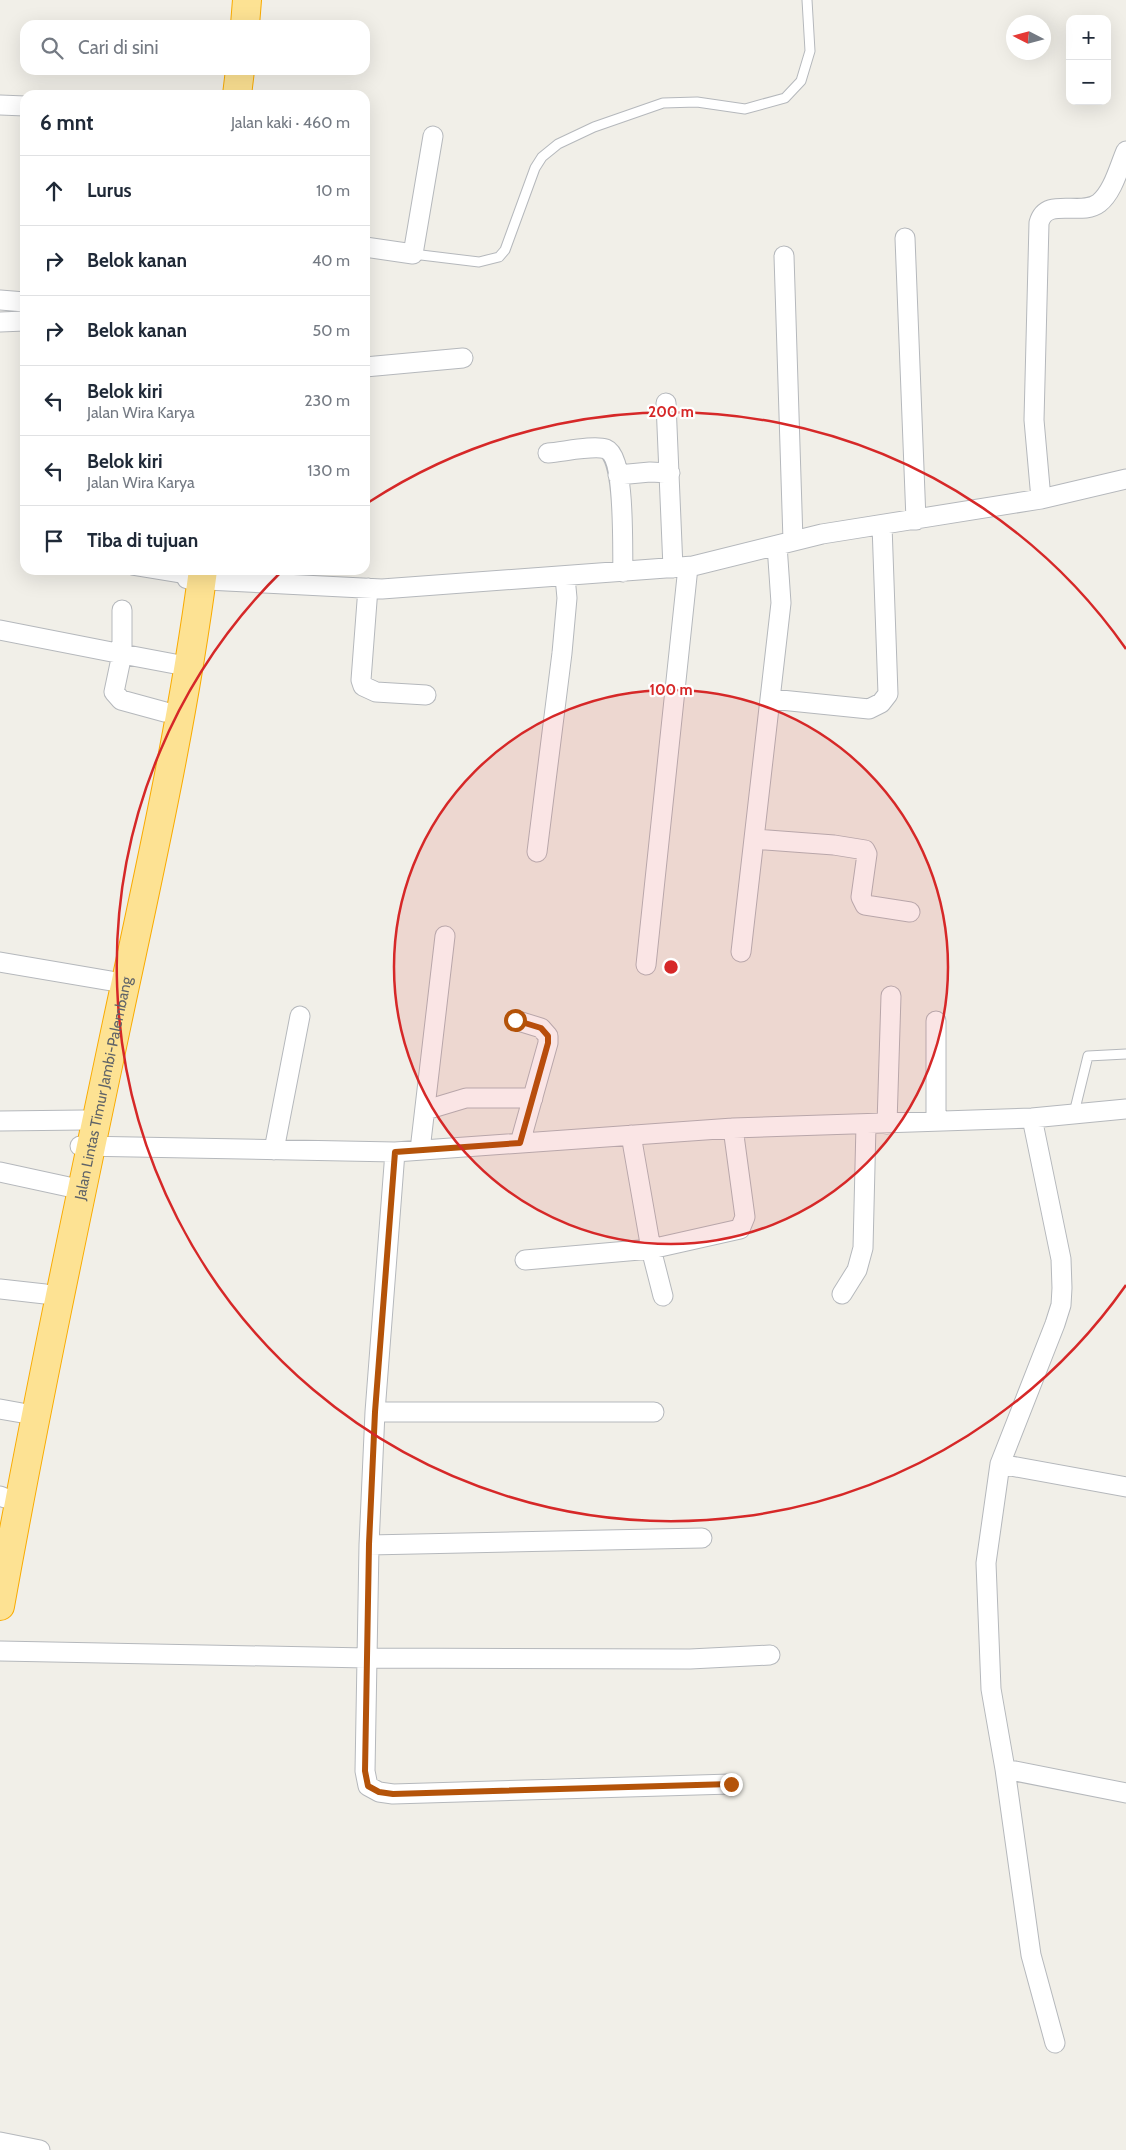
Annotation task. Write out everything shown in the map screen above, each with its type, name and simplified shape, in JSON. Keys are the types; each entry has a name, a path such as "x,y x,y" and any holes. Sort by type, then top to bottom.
{"highway":[{"path":"245,20 247,0"},
{"path":"263,20 265,0"},
{"path":"238,90 239,75"},
{"path":"256,90 257,75"},
{"name":"Jalan Lintas Timur Jambi-Palembang","path":"0,1606 111,982 165,712 195,575"},
{"name":"Jalan Lintas Timur Jambi-Palembang","path":"2,1505 11,1411 46,1294 69,1187 84,1137 163,809 196,628 195,575"}],"street":[{"path":"0,105 20,106"},
{"path":"370,248 413,254 433,136"},
{"path":"1049,498 1034,420 1039,223 1044,212 1049,209 1086,208 1101,201 1126,152"},
{"path":"905,238 916,520"},
{"path":"741,952 771,699 785,543 784,256"},
{"path":"0,300 20,302"},
{"path":"0,322 20,321"},
{"path":"370,367 463,358"},
{"path":"646,965 681,567 670,473 666,403"},
{"path":"548,453 596,448 606,450 612,454 617,462 623,572"},
{"path":"618,475 650,472 670,473"},
{"path":"195,575 368,588 564,577 681,567 822,534 1049,498 1126,479"},
{"path":"771,699 869,709 881,703 888,694 882,525"},
{"path":"537,852 562,652 567,598 564,577"},
{"path":"368,588 361,680 363,686 376,692 426,695"},
{"path":"122,610 122,654 116,681 116,696 129,703 165,712"},
{"path":"0,630 175,664"},
{"path":"754,839 834,845 865,850 867,854 861,897 865,905 910,912"},
{"path":"420,1150 445,936"},
{"path":"0,962 111,982"},
{"path":"887,1124 891,996"},
{"path":"274,1150 300,1016"},
{"path":"515,1020 541,1028 548,1036 548,1043 520,1143"},
{"path":"936,1021 936,1121"},
{"path":"426,1110 466,1098 533,1098"},
{"path":"0,1121 84,1137 274,1150 395,1152 733,1128 1032,1118 1126,1109"},
{"path":"1032,1118 1061,1259 1061,1305 1046,1351 1000,1464 986,1563 987,1618 991,1689 1005,1768 1031,1955 1055,2043"},
{"path":"842,1294 857,1270 862,1256 866,1125"},
{"path":"526,1260 652,1249 734,1232 740,1229 744,1224 733,1128"},
{"path":"631,1135 652,1249 663,1296"},
{"path":"395,1152 375,1412 369,1544 365,1771 368,1786 379,1792 393,1794 731,1784"},
{"path":"0,1172 69,1187"},
{"path":"0,1289 46,1294"},
{"path":"375,1412 654,1412"},
{"path":"1000,1464 1126,1487"},
{"path":"369,1544 702,1538"},
{"path":"0,1651 367,1658 690,1658 770,1655"},
{"path":"1005,1768 1126,1793"},
{"path":"0,2142 40,2150"}],"lane":[{"path":"413,254 479,262 500,257 535,168 542,157 558,144 594,127 663,103 696,102 745,109 785,98 801,81 810,52 807,0"},
{"path":"1074,1113 1088,1056 1126,1054"}],"route":[{"path":"515,1020 541,1028 546,1031 548,1036 548,1043 520,1143 395,1152 375,1412 369,1544 365,1771 368,1786 379,1792 393,1794 676,1784 731,1784"}]}
